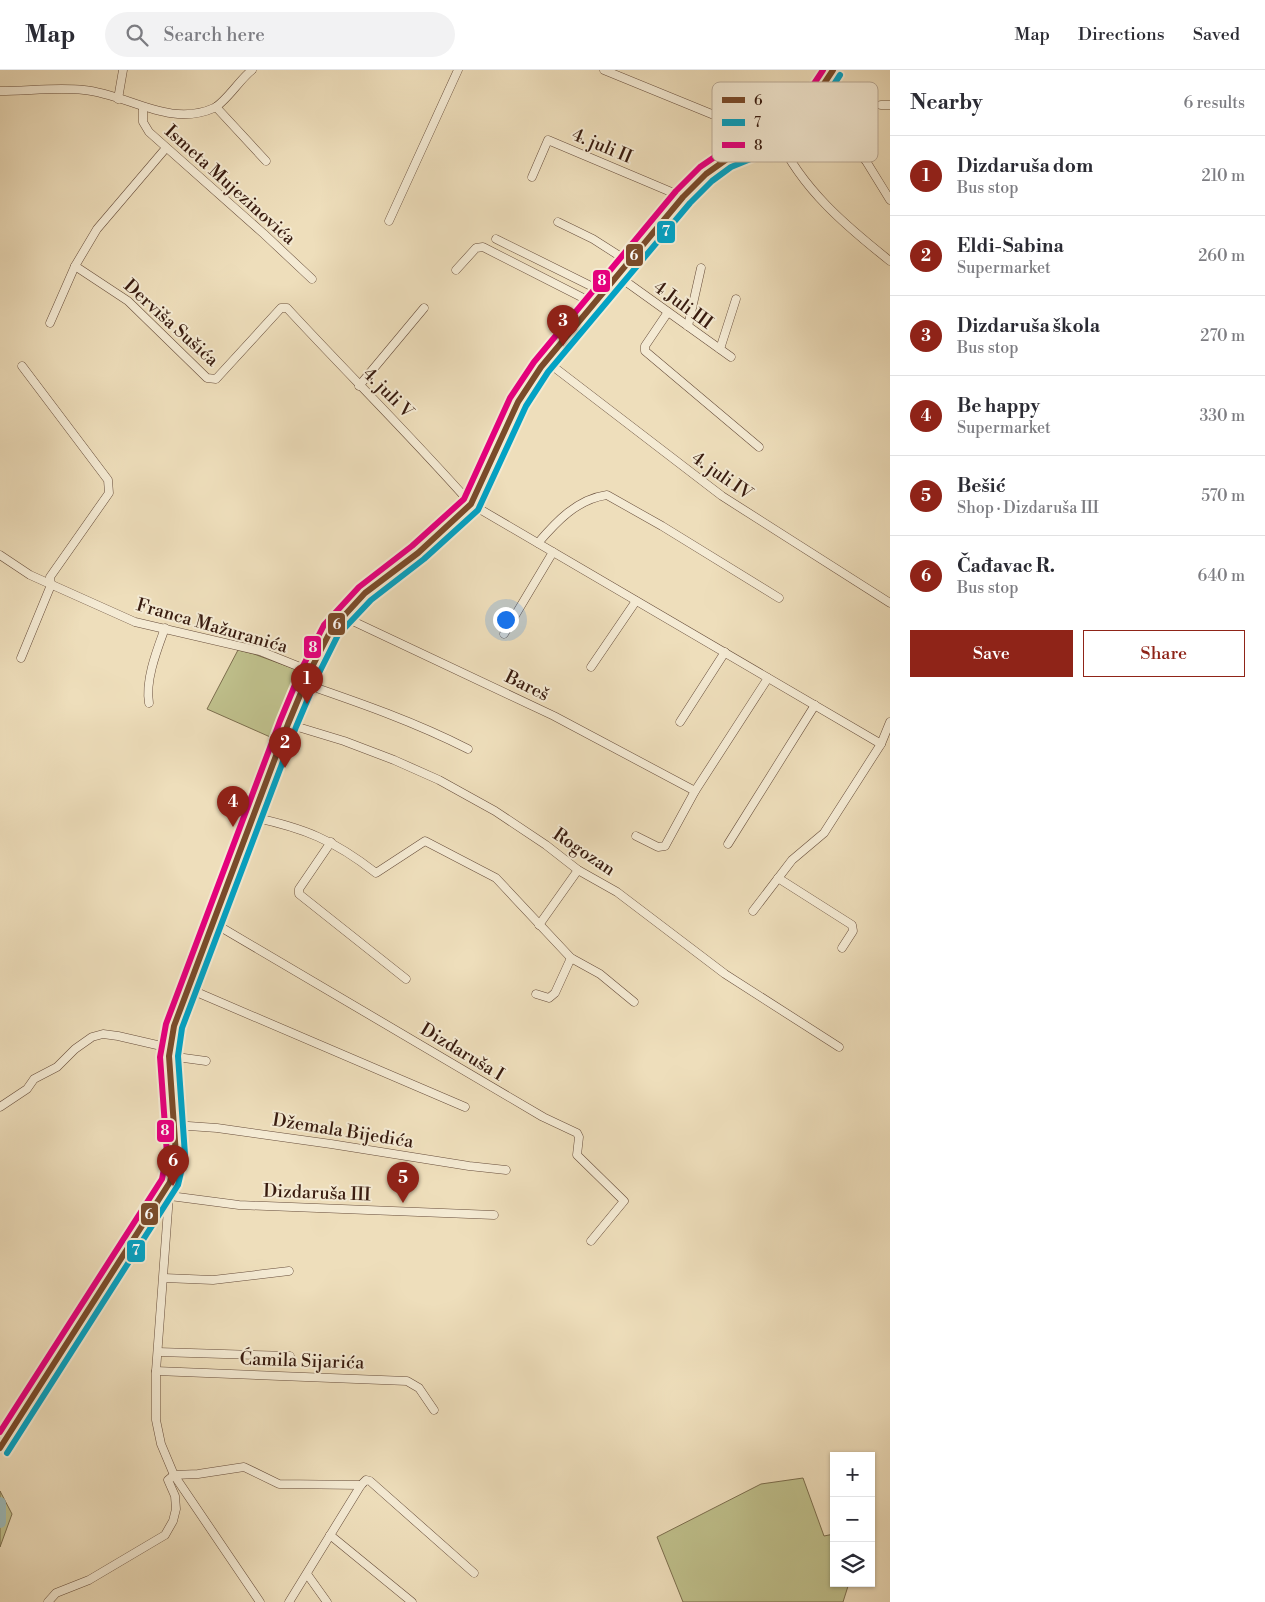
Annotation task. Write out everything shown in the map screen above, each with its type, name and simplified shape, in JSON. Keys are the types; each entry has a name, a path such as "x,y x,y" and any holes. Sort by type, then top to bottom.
{"street":[{"path":"118,99 123,70"},
{"path":"0,91 78,89 175,114 216,107 252,70"},
{"path":"389,221 458,70"},
{"path":"604,70 712,114"},
{"path":"826,82 834,70"},
{"path":"881,105 890,105"},
{"name":"Ismeta Mujezinovića","path":"143,107 145,127 312,279"},
{"path":"216,107 266,160"},
{"name":"4. juli II","path":"532,177 548,140 683,197"},
{"path":"50,323 76,266 97,229 166,148"},
{"path":"260,1602 174,1475 161,1444 156,1420 156,1371 170,1182 176,1155 169,1052 174,1026 288,724 304,684 331,630 365,593 455,521 471,504 521,397 546,361 596,304 683,197 706,174 723,162"},
{"path":"791,162 811,189 844,222 890,261"},
{"path":"867,162 890,200"},
{"path":"558,222 593,239 629,262"},
{"path":"496,239 605,292"},
{"path":"456,270 476,248 483,246 596,304"},
{"name":"Derviša Sušića","path":"76,266 128,300 209,380 216,379 281,308"},
{"path":"688,326 701,268"},
{"name":"4 Juli III","path":"618,276 731,358"},
{"path":"720,349 736,299"},
{"name":"4. juli V","path":"281,308 287,308 358,386 422,449 471,504"},
{"path":"358,386 424,308"},
{"path":"668,312 645,346 645,351 759,447"},
{"name":"4. juli IV","path":"546,361 722,496 890,602"},
{"path":"22,366 108,480 110,487 110,493 50,577 50,585 22,658"},
{"path":"538,543 568,512 580,505 607,495 662,526 779,598"},
{"path":"471,504 881,744"},
{"path":"504,634 553,552"},
{"name":"Franca Mažuranića","path":"0,555 30,576 135,622 260,651 310,671"},
{"path":"591,667 636,601"},
{"name":"Bareš","path":"342,616 554,716 695,790"},
{"path":"150,704 148,696 157,648 165,628"},
{"path":"680,722 725,652"},
{"path":"636,836 658,847 665,846 695,790 768,678"},
{"path":"304,684 386,712 468,749"},
{"path":"728,844 815,705"},
{"path":"753,911 792,860 824,833 881,744 890,722"},
{"name":"Rogozan","path":"288,724 344,741 439,780 495,811 546,844 578,870 617,892 726,974 839,1047"},
{"path":"252,817 294,826 331,842 376,873 425,841 496,878 571,958 600,974 634,1002"},
{"path":"331,842 299,888 299,894 406,979"},
{"path":"539,925 578,870"},
{"path":"778,878 852,925 853,932 842,948"},
{"name":"Dizdaruša I","path":"212,922 543,1117 577,1133 579,1136 577,1155 624,1201 592,1241"},
{"path":"536,994 549,998 555,993 571,958"},
{"path":"187,988 465,1107"},
{"path":"0,1107 27,1089 34,1079 57,1067 75,1049 92,1037 103,1034 118,1036 206,1061"},
{"name":"Džemala Bijedića","path":"174,1125 227,1129 506,1170"},
{"path":"0,1448 170,1182"},
{"name":"Dizdaruša III","path":"170,1196 239,1205 494,1215"},
{"path":"164,1278 213,1280 288,1271"},
{"name":"Ćamila Sijarića","path":"158,1352 290,1356"},
{"name":"Ćamila Sijarića","path":"156,1371 407,1381 419,1388 434,1410"},
{"path":"48,1602 56,1593 96,1576 165,1535 173,1521 176,1509 175,1496 168,1480 174,1475 198,1474 244,1467 279,1484 361,1485"},
{"path":"289,1602 361,1485 366,1480 370,1481 474,1573"},
{"path":"330,1535 412,1602"},
{"path":"307,1574 327,1602"}],"green space":[{"path":"238,650 303,672 277,740 207,709"},
{"path":"803,1478 824,1536 830,1535 830,1587 848,1587 843,1602 683,1602 657,1537 761,1484"},
{"path":"0,1491 12,1514 0,1547"}],"waterway":[{"path":"0,1503 0,1522"}],"transit line":[{"name":"8","path":"815,82 823,70"},
{"name":"6","path":"825,82 833,70"},
{"name":"7","path":"835,82 840,75"},
{"name":"8","path":"0,1432 162,1179 167,1154 160,1057 166,1024 280,721 302,668 324,625 359,587 412,546 464,499 510,398 534,362 676,191 700,167 712,159"},
{"name":"6","path":"0,1448 170,1182 176,1155 169,1056 174,1026 288,724 310,671 331,630 365,593 418,553 471,504 518,402 541,367 683,197 706,174 723,162"},
{"name":"7","path":"7,1453 178,1185 185,1155 178,1056 182,1028 296,727 318,675 338,635 371,600 424,559 478,510 526,406 548,372 690,203 712,181 731,167 743,162"}],"place":[{"name":"Dizdaruša škola","path":"563,346"},
{"name":"Dizdaruša dom","path":"307,704"},
{"name":"Eldi-Sabina","path":"285,768"},
{"name":"Be happy","path":"233,827"},
{"name":"Čađavac R.","path":"173,1186"},
{"name":"Bešić","path":"403,1203"}]}
